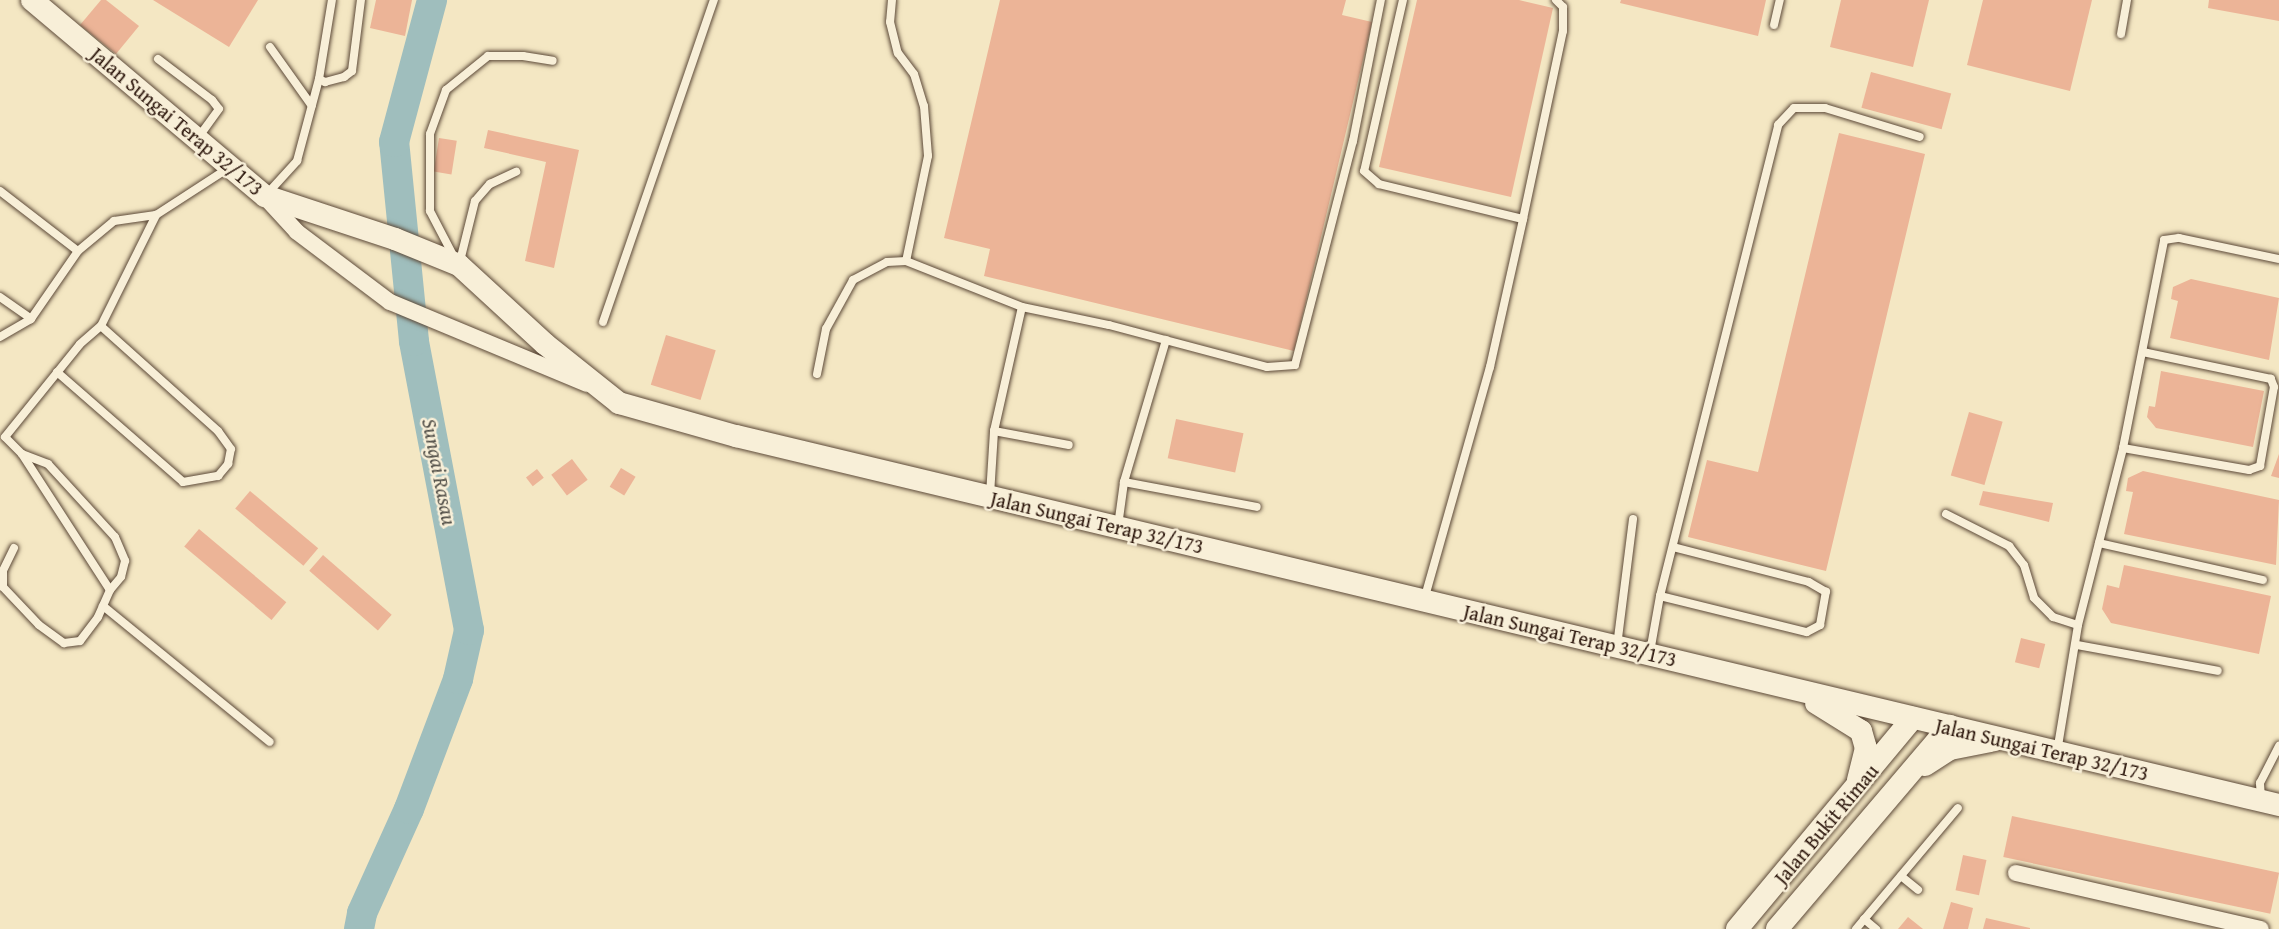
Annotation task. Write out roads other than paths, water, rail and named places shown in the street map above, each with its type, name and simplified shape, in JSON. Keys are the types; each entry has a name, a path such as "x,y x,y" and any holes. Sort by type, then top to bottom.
{"street":[{"name":"Jalan Sungai Terap 32/173","path":"32,0 265,196 395,239 459,265 596,388 619,403 715,430 990,497 2270,803"},
{"path":"265,196 297,232 390,302 596,388"},
{"path":"1786,687 1861,731 1866,748 1854,792"},
{"name":"Jalan Bukit Rimau","path":"1737,929 1854,792 1913,718"},
{"name":"Jalan Bukit Rimau","path":"1777,929 1950,726"},
{"path":"1881,807 1940,754 2001,739"},
{"path":"2016,873 2261,929"}],"lane":[{"path":"265,196 297,160 319,79 332,0"},
{"path":"319,79 325,82 344,78 352,71 361,0"},
{"path":"603,322 714,0"},
{"path":"892,0 890,22 898,52 914,74 924,106 928,156 906,261"},
{"path":"817,374 826,329 854,280 887,262 906,261 1022,307 1166,340 1267,367 1288,368 1299,360 1353,141 1381,0"},
{"path":"1403,0 1364,171 1379,184 1523,219"},
{"path":"1424,600 1490,367 1523,219 1563,31 1563,7 1556,0"},
{"path":"1774,25 1780,0"},
{"path":"2121,34 2127,0"},
{"path":"270,47 312,106"},
{"path":"459,265 430,212 430,134 446,90 488,56 523,56 553,61"},
{"path":"158,59 212,100 219,109 197,140"},
{"path":"1650,655 1660,596 1778,125 1794,108 1825,108 1920,137"},
{"path":"0,337 31,319 78,251 114,221 156,215 223,176 231,167"},
{"path":"459,265 475,201 490,184 516,172"},
{"path":"0,191 78,251"},
{"path":"14,548 3,571 3,587 39,625 64,643 80,640 103,606 110,590 121,577 125,561 115,537 48,464 22,454 2,439 57,372 101,326 156,215"},
{"path":"2057,752 2077,645 2078,625 2122,448 2164,240 2180,238 2279,259"},
{"path":"0,297 31,319"},
{"path":"990,497 993,431 1022,307"},
{"path":"57,372 183,482 218,476 228,464 231,448 218,431 101,326"},
{"path":"1118,527 1124,482 1166,340"},
{"path":"2122,448 2249,470 2260,466 2274,387 2271,379 2143,352"},
{"path":"993,431 1069,445"},
{"path":"22,454 110,590"},
{"path":"1124,482 1257,507"},
{"path":"1946,514 2010,546 2024,565 2034,598 2053,616 2078,625"},
{"path":"1617,647 1633,519"},
{"path":"2099,543 2263,580"},
{"path":"1660,596 1807,632 1820,625 1826,592 1809,582 1673,547"},
{"path":"103,606 270,742"},
{"path":"2077,645 2218,671"},
{"path":"2270,803 2260,783 2279,746"},
{"path":"1856,929 1958,808"},
{"path":"1901,876 1918,890"},
{"path":"1864,919 1876,929"}],"waterway":[{"name":"Sungai Rasau","path":"359,929 362,913 409,809 458,679 469,630 414,341 394,142 432,0"}]}
